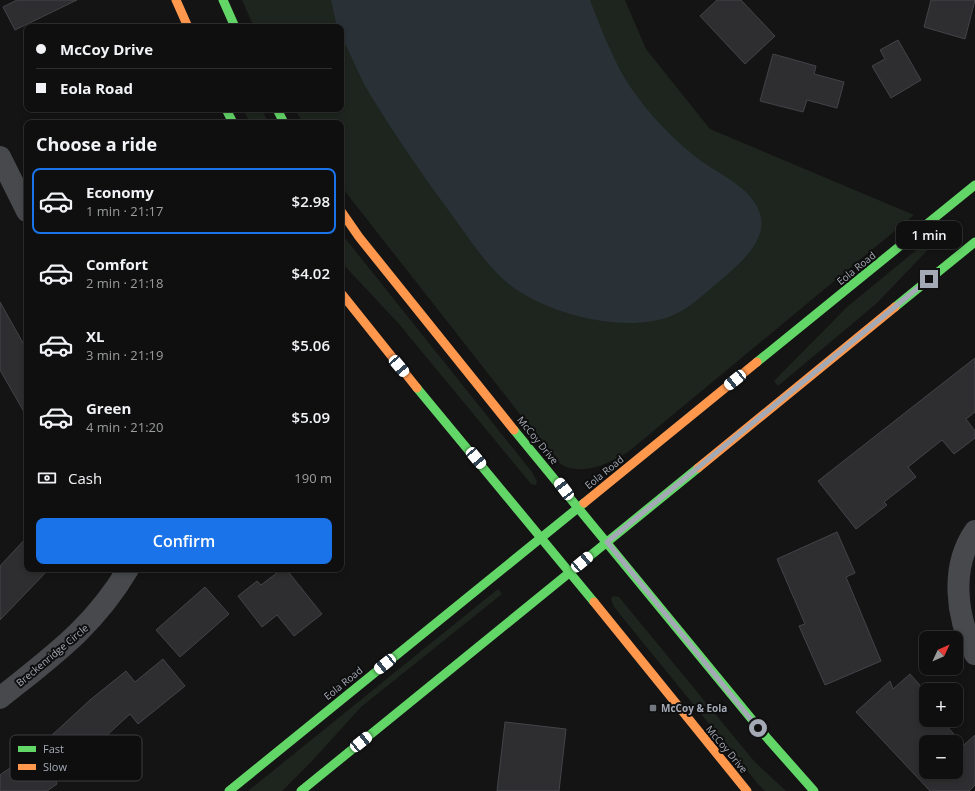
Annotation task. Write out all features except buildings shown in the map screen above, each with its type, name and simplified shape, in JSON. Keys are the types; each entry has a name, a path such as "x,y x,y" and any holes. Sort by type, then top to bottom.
{"main road":[{"path":"176,0 187,24"},
{"path":"223,0 234,24"},
{"name":"Eola Road","path":"229,791 975,185"},
{"name":"McCoy Drive","path":"344,215 364,243 578,507 768,739 814,791"},
{"path":"301,791 975,242"},
{"name":"McCoy Drive","path":"344,296 389,354 541,537 747,791"}],"street":[{"path":"0,156 24,205"},
{"path":"975,531 963,558 957,580 959,607 975,654"},
{"name":"Breckenridge Circle","path":"0,698 67,644 89,623 106,603 126,572"}],"shaded area":[{"path":"242,0 625,0 646,49 710,129 914,215 628,452 614,460 591,468 574,469 566,467 552,455 347,194 344,189 344,120 301,120 297,112 344,112 344,24 253,24"},
{"path":"331,0 590,0 605,39 623,76 642,103 665,129 689,151 701,161 728,178 752,199 758,208 761,218 761,229 758,239 752,249 735,268 691,305 671,316 652,321 630,323 606,322 559,310 537,301 518,290 502,278 480,254 384,117 364,84 344,41 344,24 336,24"},
{"path":"244,112 263,112 267,120 248,120"},
{"path":"937,233 941,236 877,303 778,386 774,381 847,307"},
{"path":"344,237 532,472 537,481 536,485 531,484 399,324 344,265"},
{"path":"498,589 502,594 361,707 312,761 282,791 248,791"},
{"path":"613,596 619,597 754,761 786,791 765,791 758,784 614,607 611,599"}],"traffic: fast":[{"path":"223,0 234,24"},
{"path":"228,112 232,120"},
{"path":"278,112 282,120"},
{"path":"757,362 975,185"},
{"path":"895,307 975,242"},
{"path":"417,388 594,602"},
{"path":"514,430 768,739 814,791"},
{"path":"301,791 698,468"},
{"path":"229,791 584,503"}],"traffic: slow":[{"path":"176,0 187,24"},
{"path":"344,215 359,237 514,430"},
{"path":"344,297 417,388"},
{"path":"698,468 895,307"},
{"path":"584,503 757,362"},
{"path":"594,602 747,791"}],"place":[{"name":"McCoy & Eola","path":"653,708"}],"route":[{"path":"758,728 607,542 929,279"}]}
